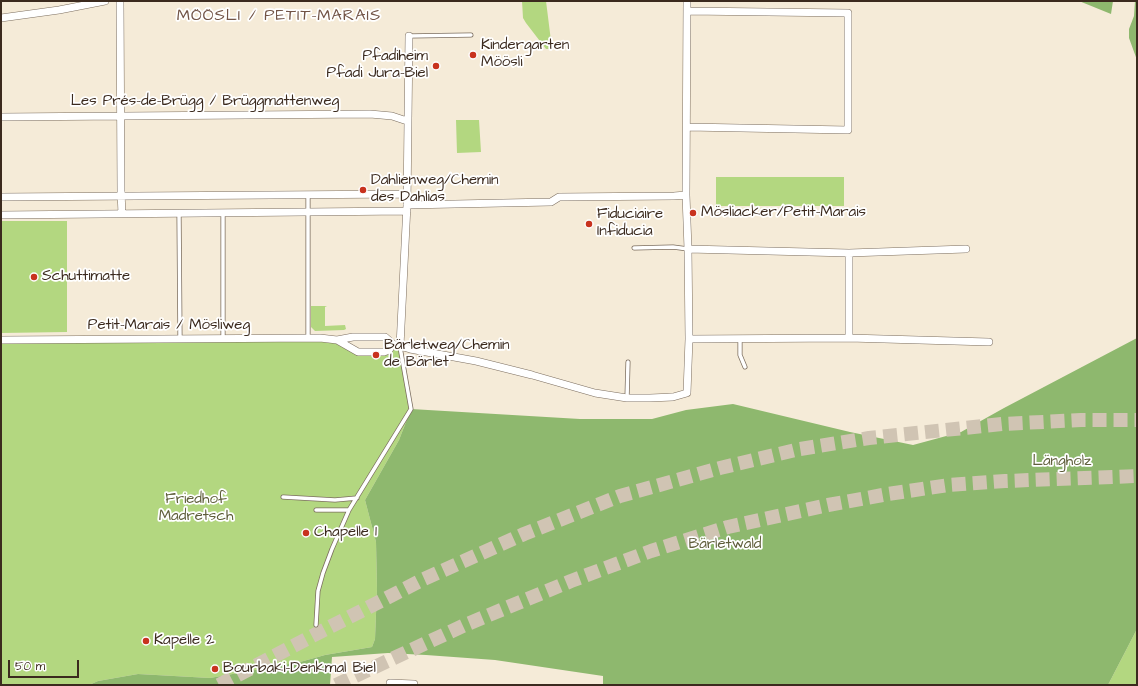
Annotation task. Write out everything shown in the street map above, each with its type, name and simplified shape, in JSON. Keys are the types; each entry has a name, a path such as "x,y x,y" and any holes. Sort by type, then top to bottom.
{"street":[{"path":"1,18 59,10 105,1"},
{"path":"120,1 122,214"},
{"path":"409,36 407,208 396,345 476,361 595,393 627,398 672,397 687,393 689,339 686,195 688,1"},
{"path":"687,127 848,130 848,13 688,11"},
{"name":"Les Prés-de-Brügg / Brüggmattenweg","path":"1,117 370,114 392,116 408,121"},
{"path":"1,197 407,194"},
{"path":"1,215 308,211 551,202 558,197 686,195"},
{"path":"688,249 849,253 966,249"},
{"path":"849,253 849,338"},
{"name":"Petit-Marais / Mösliweg","path":"1,340 320,338 337,340 352,336 385,337 396,345 384,352 358,352 337,340"},
{"path":"689,339 849,338 989,342"},
{"path":"390,685 390,683 414,684"}],"lane":[{"path":"409,36 472,35"},
{"path":"308,195 308,338"},
{"path":"223,212 223,339"},
{"path":"178,213 180,339"},
{"path":"634,248 673,247 688,249"},
{"path":"740,339 740,355 745,367"},
{"path":"316,625 318,591 332,549 349,510 411,409 396,345"},
{"path":"627,398 628,362"},
{"path":"283,498 335,500 357,498"},
{"path":"316,510 349,510"}],"green space":[{"path":"522,1 546,1 552,49 546,49 526,23 523,18"},
{"path":"1079,1 1113,1 1111,14"},
{"path":"1135,1 1137,1 1137,60 1129,38 1129,29 1134,16"},
{"path":"456,120 479,120 481,152 457,153"},
{"path":"716,177 844,177 844,206 716,206"},
{"name":"Schuttimatte","path":"1,221 67,221 67,332 1,333"},
{"path":"311,306 327,306 325,307 325,326 345,325 346,329 315,331 311,327"},
{"name":"Bärletwald","path":"1137,338 1137,629 1108,685 603,685 603,676 495,660 388,653 332,657 330,685 89,685 98,681 138,674 210,678 300,662 325,655 372,647 375,639 377,589 376,542 365,500 399,440 411,409 580,419 652,419 686,410 733,404 850,432 913,445 961,432"},
{"name":"Friedhof Madretsch","path":"1,340 337,340 358,352 384,352 400,346 411,409 399,440 365,500 376,542 377,589 375,639 372,647 325,655 300,662 210,678 138,674 98,681 89,685 1,685"},
{"path":"1137,629 1137,685 1108,685"}],"tunnel":[{"path":"219,685 424,579 524,534 620,496 720,468 800,449 869,438 1002,424 1081,420 1137,420"},
{"path":"336,685 465,625 571,581 651,551 728,527 828,505 949,485 1005,481 1137,476"}],"place":[{"name":"Kindergarten Möösli","path":"473,55"},
{"name":"Pfadiheim Pfadi Jura-Biel","path":"436,66"},
{"name":"Dahlienweg/Chemin des Dahlias","path":"363,190"},
{"name":"Mösliacker/Petit-Marais","path":"693,213"},
{"name":"Fiduciaire Infiducia","path":"589,224"},
{"name":"Schuttimatte","path":"34,277"},
{"name":"Bärletweg/Chemin de Bärlet","path":"376,355"},
{"name":"Chapelle 1","path":"306,533"},
{"name":"Kapelle 2","path":"146,641"},
{"name":"Bourbaki-Denkmal Biel","path":"215,669"}],"district":[{"name":"MÖÖSLI / PETIT-MARAIS","path":"279,17"}],"park label":[{"name":"Längholz","path":"1062,462"}]}
